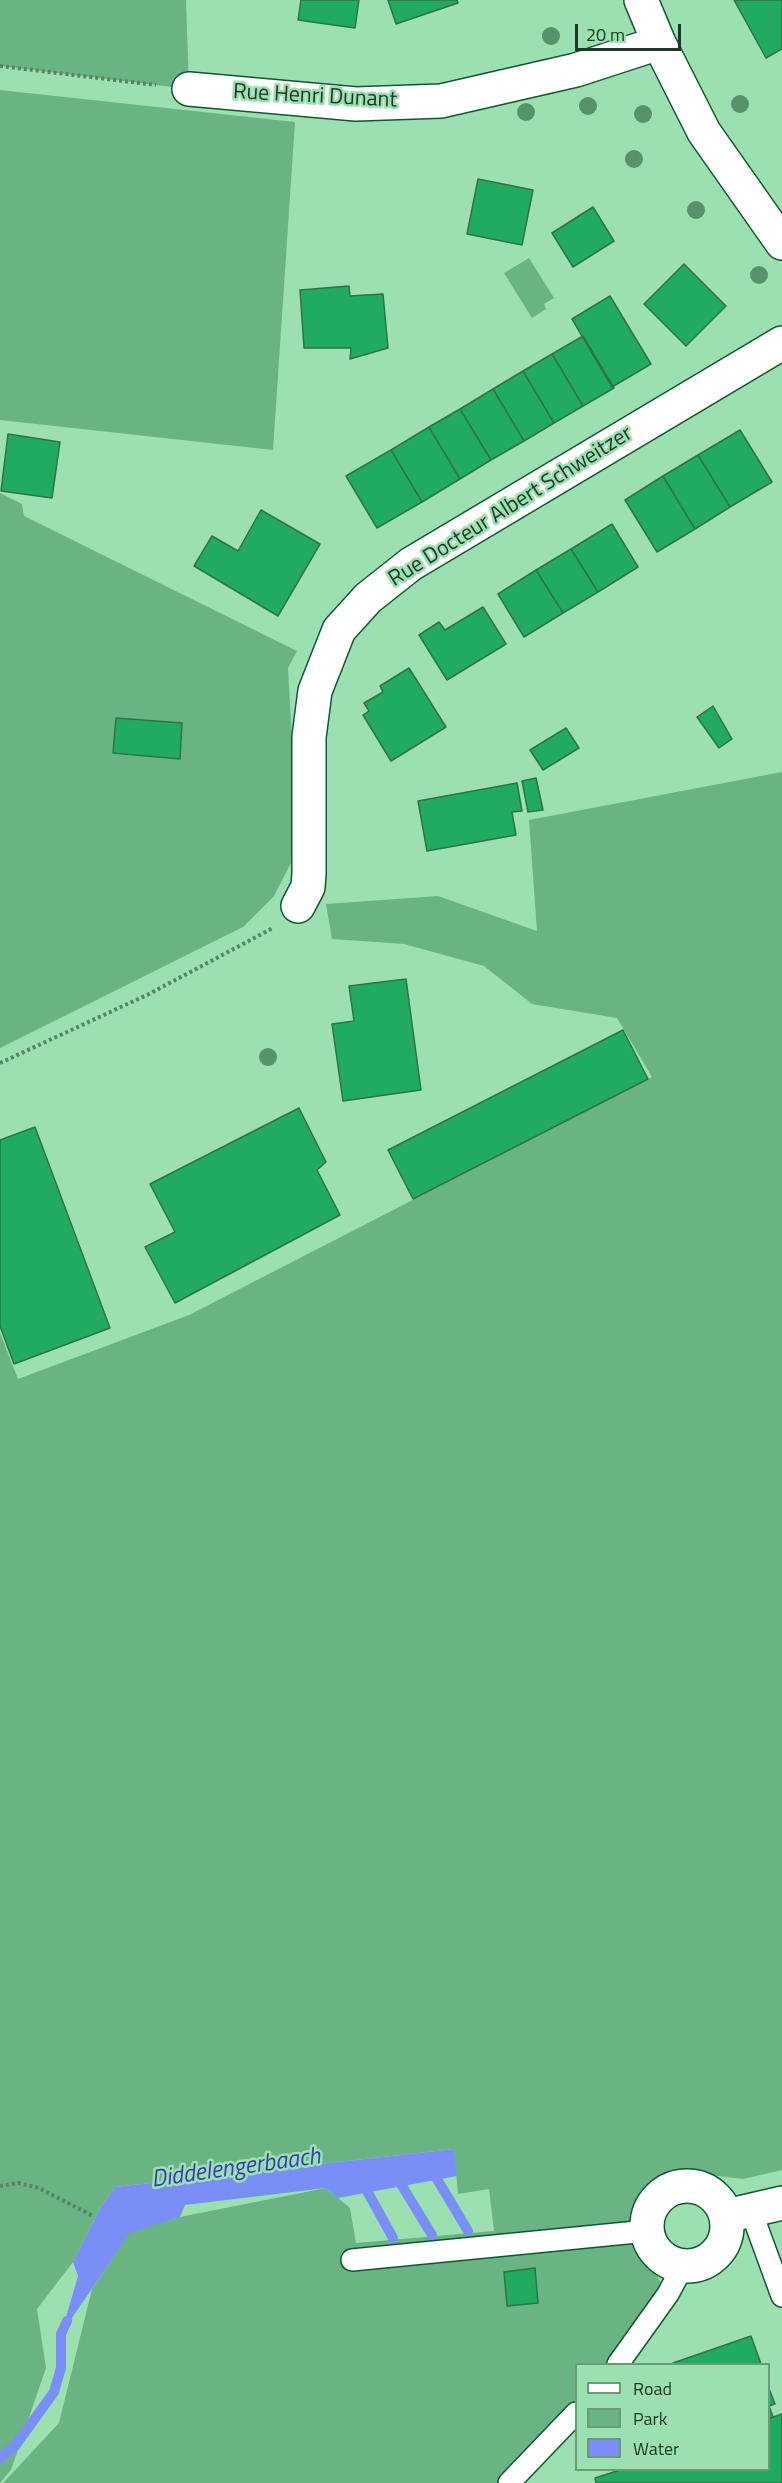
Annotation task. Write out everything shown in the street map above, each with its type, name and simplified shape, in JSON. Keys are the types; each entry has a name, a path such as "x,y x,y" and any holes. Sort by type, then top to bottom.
{"street":[{"path":"641,0 659,43 704,132 782,243"},
{"name":"Rue Henri Dunant","path":"189,89 356,104 441,101 576,70 659,43"},
{"name":"Rue Docteur Albert Schweitzer","path":"298,906 308,887 309,737 315,691 339,630 368,598 411,564 782,343"},
{"path":"738,2213 717,2253 695,2265 683,2266 659,2255 647,2231 648,2218 661,2195 686,2186 711,2194 720,2204 738,2213 782,2203"}],"lane":[{"path":"738,2213 782,2296"},
{"path":"352,2260 647,2231"},
{"path":"619,2363 669,2295 683,2266"},
{"path":"509,2483 575,2414"}],"path":[{"path":"0,66 189,89"},
{"path":"0,1063 149,994 236,949 275,927 298,906"},
{"path":"0,2186 18,2183 39,2188 93,2216"}],"green space":[{"path":"0,0 186,0 189,89 0,66"},
{"path":"0,90 295,122 273,450 0,420"},
{"path":"529,258 554,298 544,304 546,309 532,318 504,273"},
{"path":"0,493 22,504 24,516 297,651 288,668 298,849 274,896 243,927 0,1048"},
{"path":"782,772 782,2170 743,2179 685,2172 667,2178 652,2189 641,2205 635,2224 636,2243 668,2294 619,2363 575,2363 575,2414 509,2483 3,2483 59,2423 92,2289 130,2232 180,2217 326,2188 350,2208 356,2243 494,2231 489,2189 458,2194 454,2149 115,2187 101,2207 73,2262 37,2309 46,2368 11,2470 0,2483 0,1333 18,1379 189,1315 652,1077 617,1018 532,1004 484,966 404,944 332,939 326,904 438,896 537,931 529,820"}],"water":[{"path":"454,2149 457,2176 338,2198 326,2188 185,2205 180,2217 130,2233 61,2334 78,2276 73,2262 101,2207 115,2187"}],"building":[{"path":"301,0 359,0 355,28 298,20"},
{"path":"388,0 457,0 458,3 396,24"},
{"path":"734,0 782,0 782,49 766,58"},
{"path":"478,179 533,190 522,245 467,234"},
{"path":"593,207 614,241 573,267 552,233"},
{"path":"684,264 726,306 686,346 644,304"},
{"path":"349,286 350,296 383,294 388,348 350,359 351,348 304,348 300,290"},
{"path":"610,296 651,364 612,387 572,319"},
{"path":"583,336 614,388 583,406 552,354"},
{"path":"552,354 583,406 554,423 523,371"},
{"path":"523,371 554,423 524,441 493,389"},
{"path":"493,389 524,441 491,460 460,409"},
{"path":"460,409 491,460 460,479 429,427"},
{"path":"429,427 460,479 422,502 391,450"},
{"path":"740,430 772,482 730,507 698,455"},
{"path":"8,434 60,442 52,498 1,491"},
{"path":"391,450 422,502 377,528 346,476"},
{"path":"698,455 730,507 695,529 663,476"},
{"path":"663,476 695,529 657,552 625,500"},
{"path":"261,510 320,544 278,616 194,566 212,536 238,551"},
{"path":"612,524 638,567 598,592 571,549"},
{"path":"571,549 598,592 563,613 536,570"},
{"path":"536,570 563,613 524,637 498,594"},
{"path":"483,607 506,644 447,680 419,635 439,622 445,630"},
{"path":"409,668 446,727 391,761 363,715 369,711 364,703 383,692 380,686"},
{"path":"713,706 732,739 719,748 697,717"},
{"path":"116,718 182,723 180,759 113,753"},
{"path":"566,728 579,748 543,770 530,750"},
{"path":"536,778 543,810 528,812 522,781"},
{"path":"517,783 522,811 512,812 516,835 427,851 418,801"},
{"path":"406,979 421,1090 343,1101 332,1024 354,1021 349,986"},
{"path":"623,1030 648,1079 413,1199 388,1150"},
{"path":"299,1108 326,1162 317,1170 340,1215 175,1303 145,1247 175,1232 150,1184"},
{"path":"35,1127 110,1328 14,1364 0,1326 0,1140"},
{"path":"535,2268 538,2303 507,2306 504,2272"},
{"path":"751,2336 761,2363 673,2363"},
{"path":"770,2391 775,2404 770,2406"},
{"path":"782,2414 782,2483 596,2483 595,2478 617,2471 770,2471 770,2418"}],"waterway":[{"path":"431,2169 468,2231"},
{"path":"396,2176 432,2235"},
{"path":"361,2180 393,2238"},
{"name":"Diddelengerbaach","path":"0,2458 15,2446 54,2392 61,2368 61,2334 67,2321"}]}
